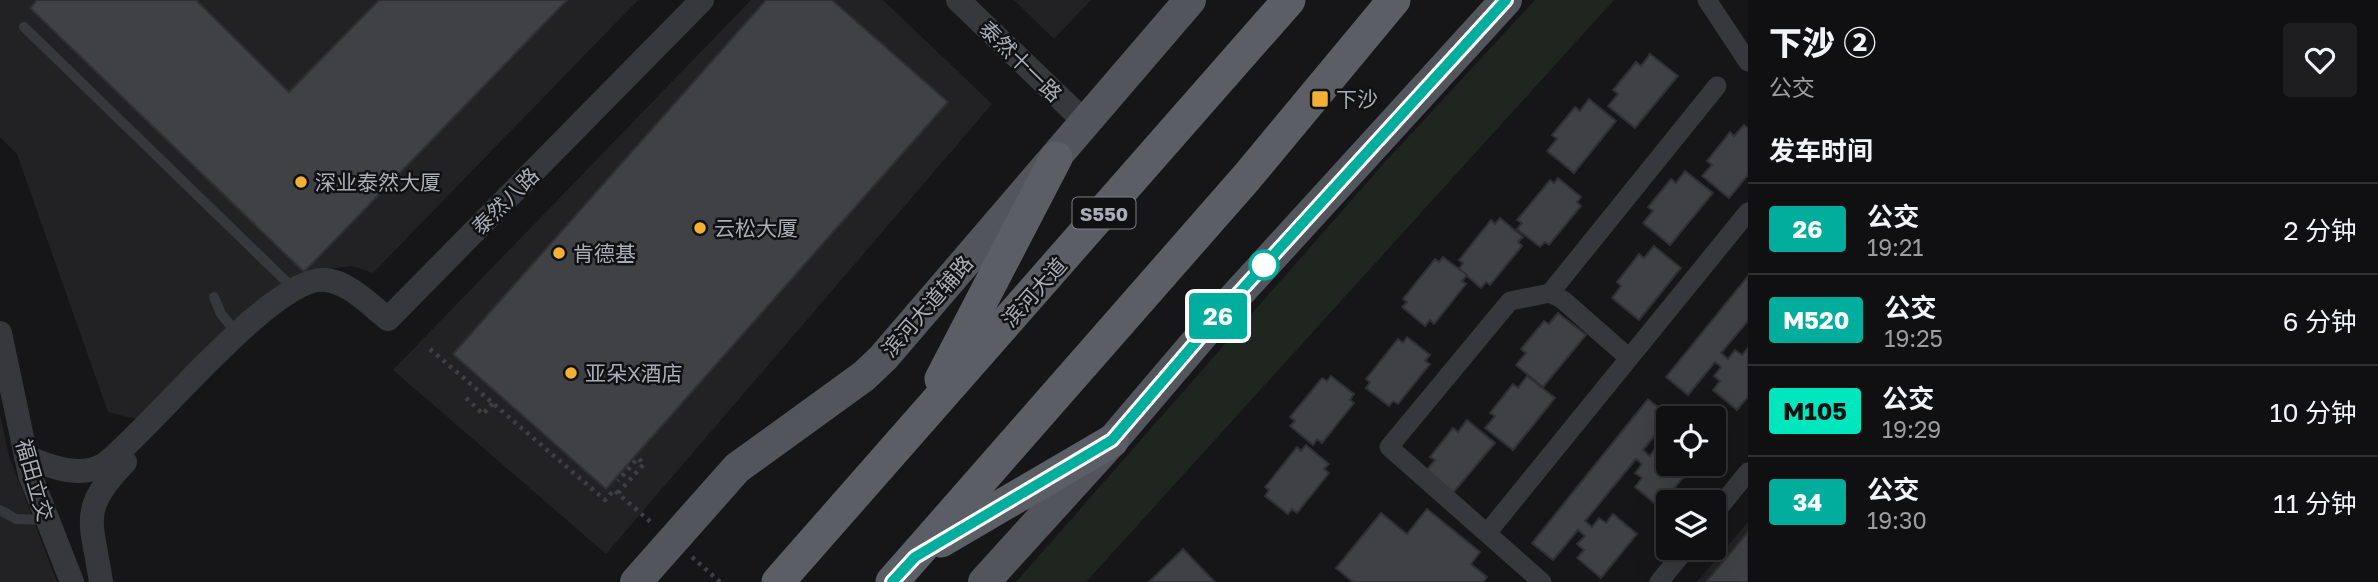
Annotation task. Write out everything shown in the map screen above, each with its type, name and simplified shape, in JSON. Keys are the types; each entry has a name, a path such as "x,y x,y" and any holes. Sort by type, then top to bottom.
{"highway":[{"name":"滨河大道","path":"778,582 1289,0"},
{"path":"892,582 1247,177 1394,0"},
{"path":"918,424 1056,158"},
{"path":"915,557 1112,440"}],"main road":[{"name":"滨河大道辅路","path":"636,582 737,468 864,376 883,358 1189,0"},
{"path":"984,582 1112,440 1226,307 1506,0"}],"street":[{"name":"泰然八路","path":"26,457 76,471 91,471 105,464 272,302 291,290 316,280 334,282 352,291 388,319 702,0"},
{"name":"泰然十一路","path":"958,0 1085,122"},
{"path":"1707,0 1748,62"},
{"path":"1550,293 1717,86"},
{"path":"1487,533 1748,212"},
{"path":"101,582 91,516 99,491 278,309 291,290"},
{"path":"1542,582 1389,447 1510,301 1550,293 1563,300 1629,358"},
{"name":"福田立交","path":"0,333 12,412 46,520 72,582"},
{"path":"1726,499 1748,472"},
{"path":"1659,582 1677,560"}],"lane":[{"path":"24,27 291,290"},
{"path":"214,297 221,314 239,334"},
{"path":"0,510 16,519 46,520"}],"path":[{"path":"430,349 605,500 645,464 638,458 618,481"},
{"path":"466,398 484,414 493,403"}],"shaded area":[{"path":"0,0 638,0 373,273 352,266 320,270 139,420 108,412 17,154 0,137"},
{"name":"云松大厦","path":"751,0 883,0 992,104 606,554 393,370"},
{"path":"1014,0 1091,0 1054,39"},
{"path":"1535,0 1614,0 1086,582 1016,582 1385,162"},
{"path":"0,414 9,456 57,582 0,582"},
{"path":"1748,522 1748,582 1697,582 1716,560 1726,560 1726,548"}],"building":[{"name":"深业泰然大厦","path":"37,0 196,0 289,92 379,0 567,0 304,272 30,8"},
{"name":"云松大厦","path":"766,0 832,0 948,102 606,489 453,354"},
{"path":"1650,54 1678,76 1635,128 1608,106 1618,94 1613,90 1636,62 1641,66"},
{"path":"1589,99 1616,121 1574,173 1547,151 1557,139 1552,135 1575,107 1580,111"},
{"path":"1744,125 1748,128 1748,175 1729,198 1702,176 1712,165 1707,161 1730,132 1734,136"},
{"path":"1685,171 1713,193 1670,245 1643,223 1653,211 1648,207 1671,179 1676,183"},
{"path":"1558,178 1581,197 1577,202 1581,206 1549,245 1545,242 1540,247 1517,229 1522,223 1517,220 1550,180 1554,183"},
{"path":"1500,218 1523,237 1518,242 1522,246 1490,285 1486,282 1481,288 1459,269 1463,263 1459,260 1491,220 1495,224"},
{"path":"1654,246 1681,268 1639,320 1612,298 1621,286 1617,282 1639,254 1644,258"},
{"path":"1443,257 1467,275 1462,281 1466,284 1434,324 1430,320 1425,326 1402,307 1407,302 1403,299 1435,259 1439,262"},
{"path":"1748,276 1748,321 1721,353 1728,359 1735,350 1742,355 1748,348 1748,397 1737,410 1713,390 1720,381 1714,376 1721,367 1715,362 1688,395 1666,377"},
{"path":"1558,313 1586,335 1543,387 1516,365 1526,353 1521,349 1544,321 1549,324"},
{"path":"1407,337 1430,355 1425,361 1430,364 1398,404 1393,401 1389,406 1366,388 1370,382 1366,379 1398,339 1403,343"},
{"path":"1331,376 1354,394 1350,400 1354,403 1322,443 1317,439 1313,445 1290,426 1295,421 1290,417 1322,378 1327,381"},
{"path":"1527,376 1555,398 1513,450 1485,428 1495,416 1490,413 1513,384 1518,388"},
{"path":"1648,399 1657,406 1656,434 1643,450 1650,456 1656,447 1656,476 1684,476 1673,490 1656,490 1656,504 1635,487 1642,478 1635,473 1642,464 1636,459 1585,521 1592,527 1599,518 1606,523 1613,514 1637,534 1601,578 1577,558 1584,550 1577,544 1585,536 1578,530 1553,560 1532,543"},
{"path":"1467,420 1495,443 1452,494 1425,472 1435,460 1430,457 1453,428 1458,432"},
{"path":"1306,445 1329,464 1324,469 1329,473 1297,513 1292,509 1288,514 1265,496 1269,490 1265,487 1297,447 1301,451"},
{"path":"1427,509 1480,552 1471,564 1487,577 1483,582 1353,582 1336,568 1381,513 1407,534"},
{"path":"1748,532 1748,582 1706,582"},
{"path":"1183,549 1215,582 1149,582"}],"bus line":[{"name":"26","path":"892,582 915,557 1112,440 1226,307 1506,0"}],"place":[{"name":"下沙","path":"1320,99"},
{"name":"深业泰然大厦","path":"301,182"},
{"name":"云松大厦","path":"700,228"},
{"name":"肯德基","path":"559,253"},
{"name":"亚朵X酒店","path":"571,373"}]}
